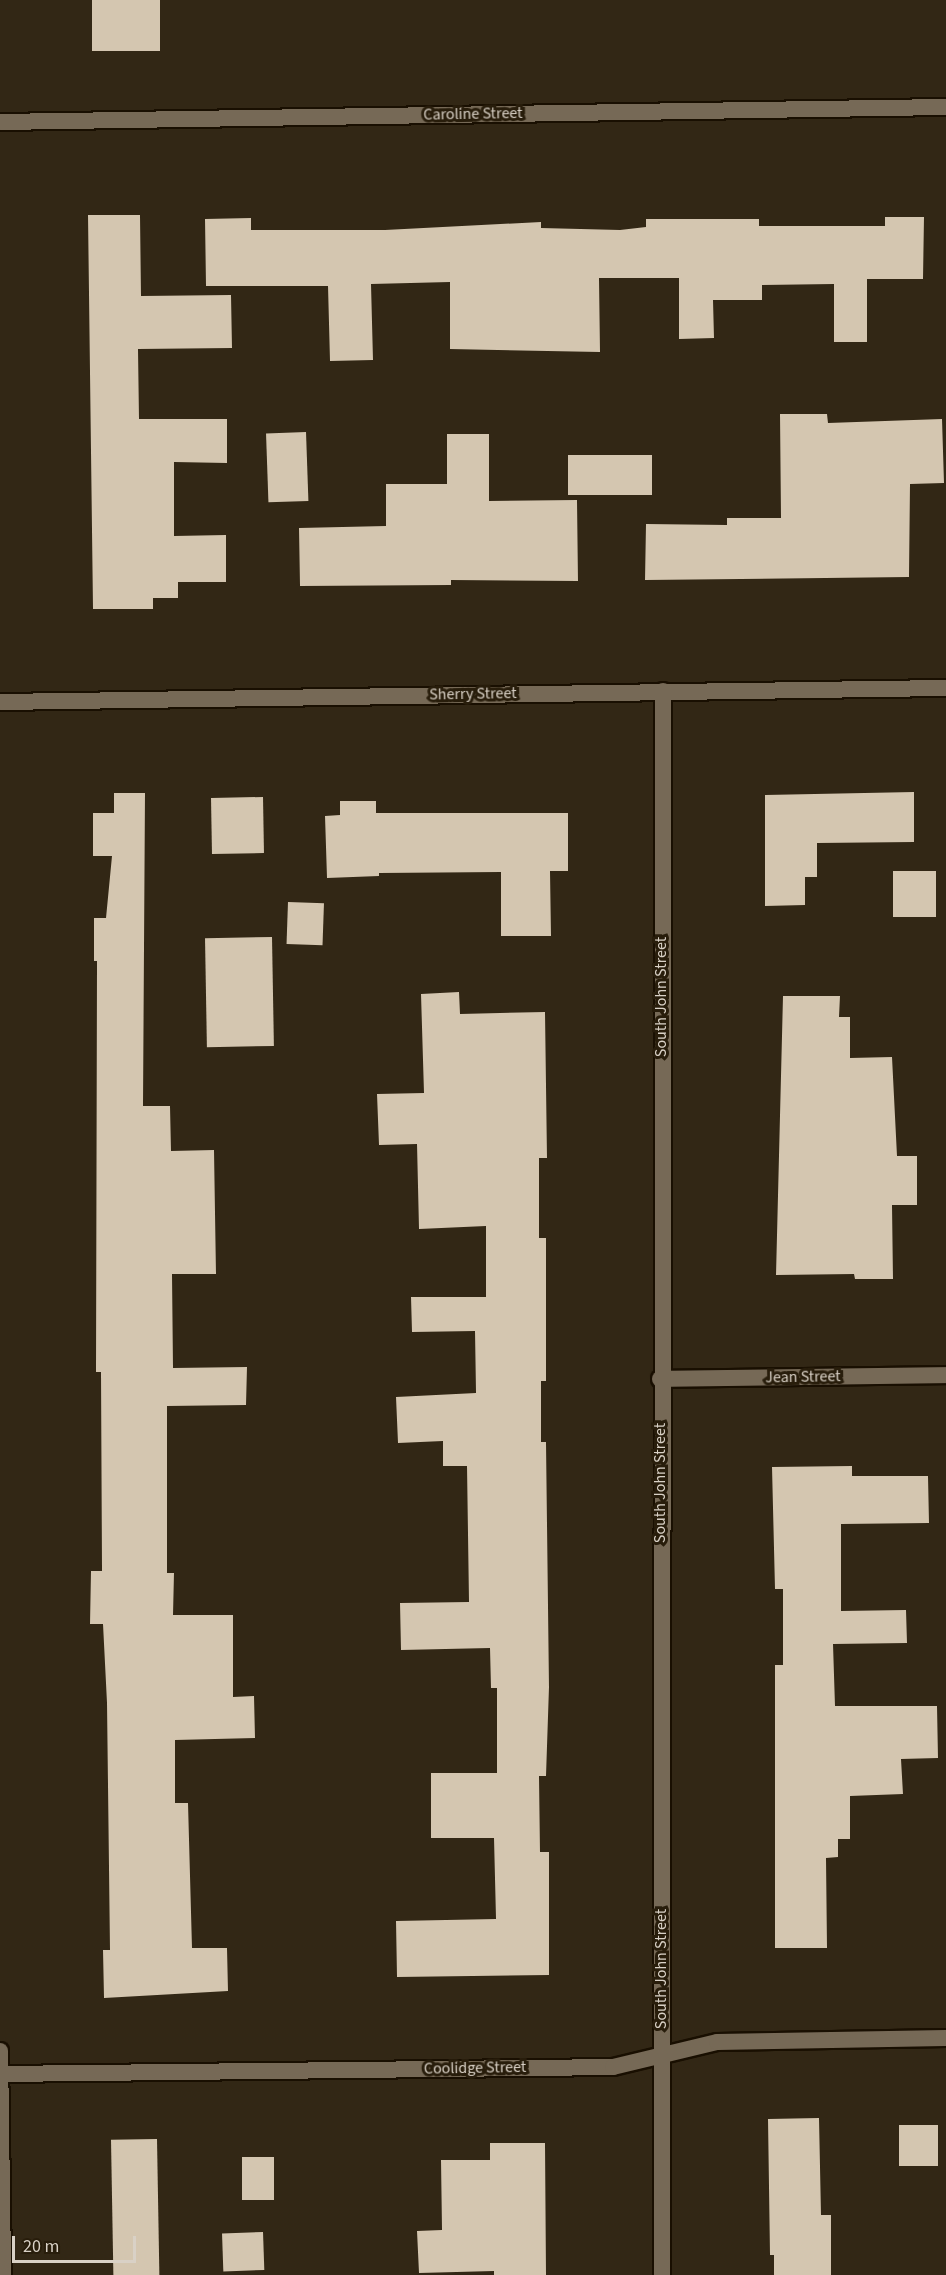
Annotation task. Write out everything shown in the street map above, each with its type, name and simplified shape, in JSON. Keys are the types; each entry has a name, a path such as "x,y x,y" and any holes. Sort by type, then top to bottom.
{"street":[{"name":"Caroline Street","path":"0,122 946,107"},
{"name":"Sherry Street","path":"0,702 946,688"},
{"name":"South John Street","path":"662,2275 660,1379 663,691"},
{"name":"Jean Street","path":"660,1379 946,1375"},
{"name":"Coolidge Street","path":"0,2074 613,2067 717,2042 946,2038"},
{"path":"0,2051 3,2275"}],"building":[{"path":"92,0 160,0 160,51 92,51"},
{"path":"88,215 140,215 141,296 231,295 232,348 138,349 139,419 227,419 227,463 174,462 174,536 226,535 226,582 178,582 178,598 153,598 153,609 93,609"},
{"path":"885,217 924,217 923,279 867,279 867,342 834,342 834,284 762,285 762,300 713,300 714,338 679,339 679,278 599,278 600,352 450,349 450,282 371,284 373,360 330,361 328,286 206,286 205,219 251,218 251,230 385,230 541,222 541,228 620,230 646,227 646,219 759,219 759,226 885,226"},
{"path":"780,414 827,414 828,423 942,419 944,483 910,484 909,577 645,580 646,524 727,525 727,518 781,518"},
{"path":"306,432 308,501 268,502 266,433"},
{"path":"447,434 489,434 489,501 577,500 578,581 451,580 451,585 300,586 299,528 386,526 386,484 447,484"},
{"path":"568,455 652,455 652,495 568,495"},
{"path":"914,792 914,842 817,843 817,877 805,877 805,905 765,906 765,795"},
{"path":"114,793 145,793 143,1106 170,1106 171,1151 214,1150 216,1274 172,1274 173,1368 247,1367 246,1405 167,1406 167,1573 174,1573 173,1615 233,1615 233,1697 254,1696 255,1738 175,1740 175,1803 188,1803 192,1948 227,1948 228,1991 104,1998 103,1950 110,1950 107,1703 103,1624 90,1624 91,1571 102,1571 101,1372 96,1372 97,961 94,961 94,918 106,918 112,856 93,856 93,813 114,813"},
{"path":"263,797 264,853 212,854 211,798"},
{"path":"340,801 376,801 376,813 568,813 568,871 550,871 551,936 501,936 501,872 379,873 379,876 327,878 325,816 340,815"},
{"path":"893,871 936,871 936,917 893,917"},
{"path":"288,902 324,903 323,945 287,944"},
{"path":"272,937 274,1046 207,1047 205,938"},
{"path":"459,992 460,1014 545,1012 547,1158 539,1158 539,1238 546,1238 546,1381 541,1381 541,1442 546,1442 549,1687 546,1776 539,1776 540,1852 549,1852 549,1975 397,1977 396,1921 496,1919 494,1838 431,1838 431,1773 497,1773 497,1688 491,1688 490,1648 401,1650 400,1603 469,1602 467,1466 443,1466 443,1441 398,1443 396,1397 476,1393 475,1331 412,1332 411,1297 486,1297 486,1226 419,1229 417,1144 379,1145 377,1094 424,1093 421,994"},
{"path":"783,996 840,996 839,1017 850,1017 850,1058 892,1057 897,1156 917,1156 917,1205 892,1205 893,1279 855,1279 854,1274 776,1275"},
{"path":"852,1466 852,1476 928,1476 929,1523 841,1524 841,1611 906,1610 907,1643 833,1644 835,1706 937,1706 938,1758 901,1759 903,1794 850,1796 850,1839 838,1839 838,1857 826,1858 827,1948 775,1948 775,1665 783,1665 783,1589 775,1589 772,1467"},
{"path":"819,2118 821,2215 831,2215 831,2275 774,2275 774,2255 770,2255 768,2119"},
{"path":"899,2125 938,2125 938,2166 899,2166"},
{"path":"157,2139 159,2275 113,2275 111,2140"},
{"path":"490,2143 545,2143 546,2275 494,2275 494,2271 419,2273 417,2231 442,2230 441,2160 490,2160"},
{"path":"242,2157 274,2157 274,2200 242,2200"},
{"path":"263,2232 264,2270 223,2271 222,2233"}]}
